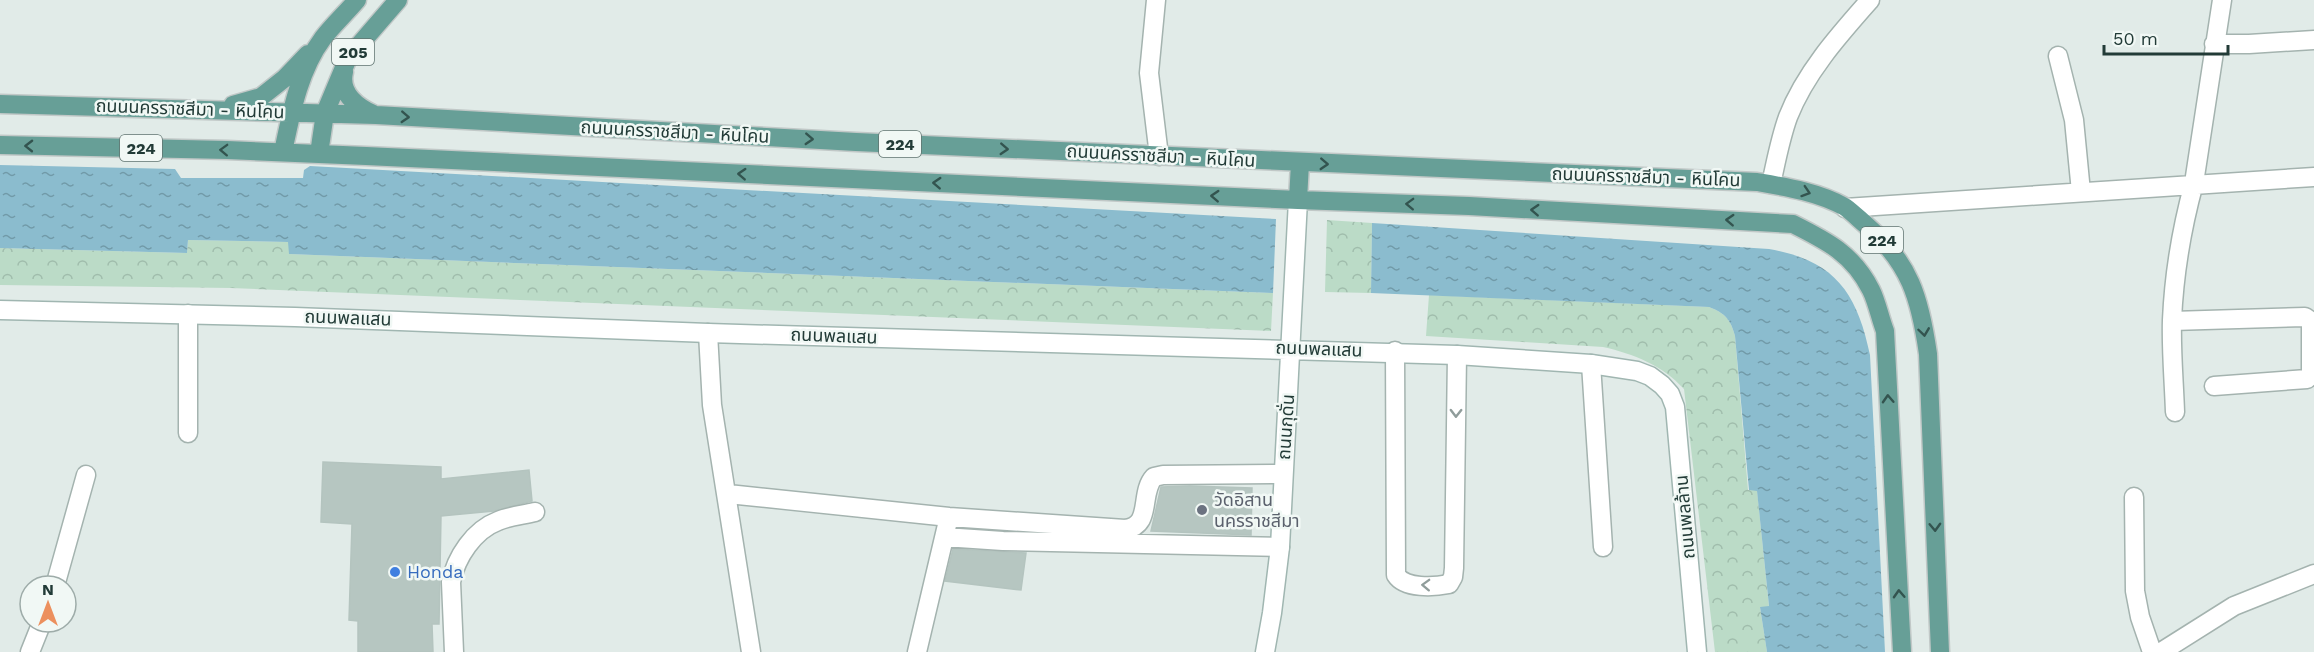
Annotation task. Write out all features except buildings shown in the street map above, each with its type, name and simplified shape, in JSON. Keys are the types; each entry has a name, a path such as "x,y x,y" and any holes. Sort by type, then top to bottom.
{"main road":[{"name":"205","path":"319,154 325,113 348,58 398,0"},
{"name":"205","path":"283,152 291,112 307,67 322,40 351,2"},
{"path":"214,110 261,97 285,78 322,40"},
{"path":"348,58 343,77 346,93 357,106 376,115"},
{"name":"ถนนนครราชสีมา - หินโคน","path":"0,104 376,115 1300,163 1756,182 1805,191 1845,208 1889,246 1909,277 1922,313 1928,354 1940,652"},
{"name":"ถนนนครราชสีมา - หินโคน","path":"0,145 283,152 1469,206 1793,224 1827,240 1849,259 1871,290 1885,331 1902,652"},
{"path":"1298,200 1300,163"}],"street":[{"path":"1156,0 1149,73 1159,156"},
{"path":"1771,184 1784,131 1801,89 1835,41 1870,0"},
{"path":"2175,412 2172,321 2178,262 2194,183 2222,0"},
{"path":"2214,44 2314,40"},
{"path":"2058,57 2074,120 2081,192"},
{"path":"1845,208 2194,183 2314,177"},
{"name":"ถนนกุดั่น","path":"1265,652 1280,547 1298,200"},
{"name":"ถนนพลแสน","path":"0,310 564,326 708,333 1395,351 1591,364 1637,371 1650,376 1662,385"},
{"path":"188,314 188,433"},
{"path":"2172,321 2306,317 2312,322 2311,371 2307,379 2214,386"},
{"path":"708,333 712,405 728,494 751,652"},
{"path":"1395,351 1396,575 1404,582 1424,585 1449,584 1453,577 1457,354"},
{"path":"1591,364 1603,547"},
{"name":"ถนนพลล้าน","path":"1662,385 1671,394 1675,407 1697,652"},
{"path":"728,494 949,517 1129,529 1136,527 1142,520 1149,486 1154,477 1283,474"},
{"path":"58,574 86,476"},
{"path":"2134,497 2135,591 2140,617 2152,652"},
{"path":"454,652 451,582 452,574 463,551 482,529 499,520 535,512"},
{"path":"917,652 949,517"},
{"path":"944,537 1003,541 1280,547"},
{"path":"2161,652 2234,606 2314,573"},
{"path":"30,652 37,634"}],"green space":[{"path":"1327,220 1372,223 1371,293 1325,292"},
{"path":"188,240 289,242 289,254 1273,293 1271,331 231,288 0,285 0,248 187,253"},
{"path":"1429,295 1709,307 1726,318 1735,336 1748,490 1757,490 1769,607 1760,607 1767,652 1715,652 1684,389 1657,367 1626,353 1603,347 1426,336"}],"water":[{"path":"0,165 175,169 181,178 303,178 304,170 310,166 1276,219 1273,293 289,254 288,242 188,240 187,253 0,248"},
{"path":"1372,223 1769,249 1810,261 1826,271 1839,282 1858,313 1870,355 1885,652 1767,652 1760,607 1769,606 1757,491 1749,490 1735,336 1732,326 1723,315 1709,307 1371,293"}],"place":[{"name":"วัดอิสาน นครราชสีมา","path":"1202,510"},
{"name":"Honda","path":"395,572"}]}
